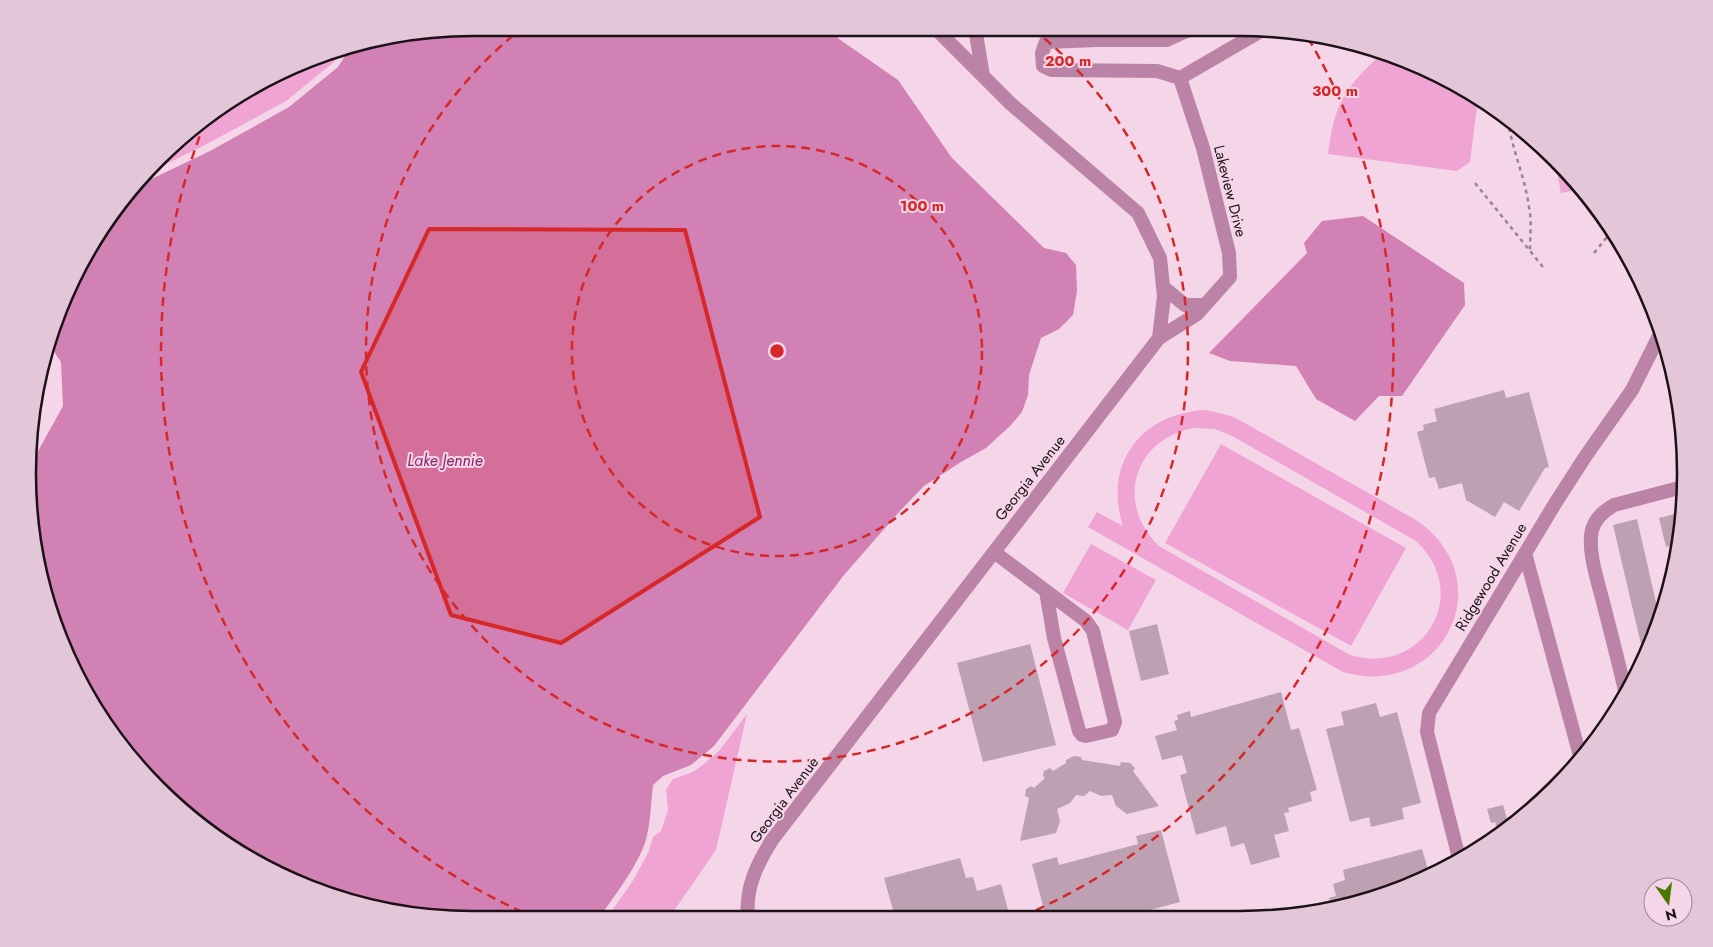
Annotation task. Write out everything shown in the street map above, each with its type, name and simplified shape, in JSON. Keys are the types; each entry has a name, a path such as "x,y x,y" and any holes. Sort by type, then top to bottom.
{"street":[{"path":"943,36 1012,104 1138,213 1160,258 1164,296 1159,338"},
{"path":"977,36 983,76"},
{"path":"1176,36 1167,40 1046,42 1042,53 1043,66 1052,70 1157,71 1180,78 1252,36"},
{"name":"Lakeview Drive","path":"1159,338 1197,314 1230,277 1229,253 1203,148 1180,78"},
{"path":"1163,287 1185,305 1205,305"},
{"name":"Georgia Avenue","path":"747,911 750,883 758,863 772,840 1159,338"},
{"name":"Ridgewood Avenue","path":"1458,852 1427,732 1429,712 1585,457 1632,390 1656,341"},
{"path":"1623,683 1594,566 1590,540 1594,522 1614,505 1677,488"},
{"path":"994,552 1046,591 1086,621 1093,632 1115,722 1112,730 1086,736 1082,735 1079,731 1054,638 1046,591"},
{"path":"1525,553 1578,749"}],"path":[{"path":"1510,130 1530,207 1530,250"},
{"path":"1475,183 1543,267"},
{"path":"1594,253 1607,237"}],"highlighted area":[{"path":"429,229 685,230 760,517 561,643 451,615 361,372"}],"shaded area":[{"path":"336,58 286,101 162,166 207,127 255,95 280,81"},
{"path":"1377,58 1380,59 1433,81 1477,107 1470,162 1457,171 1328,154 1331,133 1340,104 1350,87"},
{"path":"1557,173 1573,191 1561,193"},
{"path":"1206,410 1231,416 1416,520 1442,545 1455,573 1458,602 1450,629 1433,652 1409,669 1379,676 1343,672 1088,527 1097,512 1123,526 1118,503 1118,482 1123,463 1133,446 1146,432 1163,421 1183,413","holes":["1194,428 1215,429 1234,437 1416,541 1433,562 1440,584 1439,606 1432,626 1418,643 1399,654 1376,659 1350,655 1159,546 1145,529 1137,511 1135,493 1137,475 1145,459 1157,445 1173,435"]},
{"path":"1221,444 1406,548 1351,646 1165,543"},
{"path":"1091,544 1156,580 1128,630 1063,593"},
{"path":"747,714 716,850 674,911 612,911 634,879 648,853 653,837 661,831 668,810 666,790 673,779 693,772 719,751"}],"water":[{"name":"Lake Jennie","path":"836,36 898,80 952,158 1044,248 1066,253 1076,265 1077,291 1073,315 1059,329 1041,338 1029,375 1028,395 1022,412 986,448 924,486 844,575 714,746 691,765 663,776 653,785 647,835 640,856 604,911 474,911 416,907 360,896 333,888 280,866 231,837 207,820 164,783 145,762 127,740 95,692 81,667 59,614 51,587 40,531 37,502 37,453 63,406 61,362 54,351 81,280 110,231 150,180 210,151 289,107 338,67 345,55 360,51 416,40 445,37"},
{"path":"1363,216 1464,283 1465,305 1402,396 1379,396 1355,421 1316,399 1296,366 1230,361 1209,353 1307,253 1304,243 1322,221"}],"building":[{"path":"1504,390 1506,398 1529,392 1549,467 1545,468 1519,511 1504,502 1495,517 1466,500 1462,483 1439,489 1435,477 1429,478 1417,432 1424,430 1423,425 1437,421 1434,409"},
{"path":"1675,514 1670,546 1666,547 1659,518"},
{"path":"1637,519 1657,605 1641,645 1613,525"},
{"path":"1157,624 1169,674 1141,681 1129,631"},
{"path":"1030,644 1056,745 983,762 957,663"},
{"path":"1281,692 1291,730 1299,728 1317,790 1310,792 1312,801 1288,808 1289,812 1284,813 1289,831 1274,835 1280,857 1251,865 1244,843 1231,847 1226,826 1196,835 1180,775 1187,773 1182,755 1162,760 1155,736 1177,730 1174,721 1178,720 1177,715 1190,711 1191,717"},
{"path":"1376,703 1380,717 1397,712 1421,803 1402,808 1404,819 1371,827 1369,817 1350,822 1326,729 1344,725 1341,712"},
{"path":"1074,756 1081,757 1082,760 1120,766 1121,762 1130,763 1135,768 1133,771 1159,806 1127,814 1116,806 1112,795 1101,796 1090,791 1084,796 1076,795 1070,803 1057,809 1060,821 1056,833 1020,841 1029,798 1025,796 1026,789 1031,786 1034,788 1045,778 1043,776 1044,771 1050,768 1053,771"},
{"path":"1503,805 1507,819 1496,827 1495,822 1491,823 1487,809"},
{"path":"1161,830 1180,902 1146,911 1044,911 1032,864 1057,857 1059,865 1138,844 1136,836"},
{"path":"1422,849 1428,868 1380,888 1330,901 1329,898 1336,896 1333,884 1345,880 1343,870"},
{"path":"960,858 966,878 973,877 977,891 1001,884 1008,911 893,911 884,878"}]}
